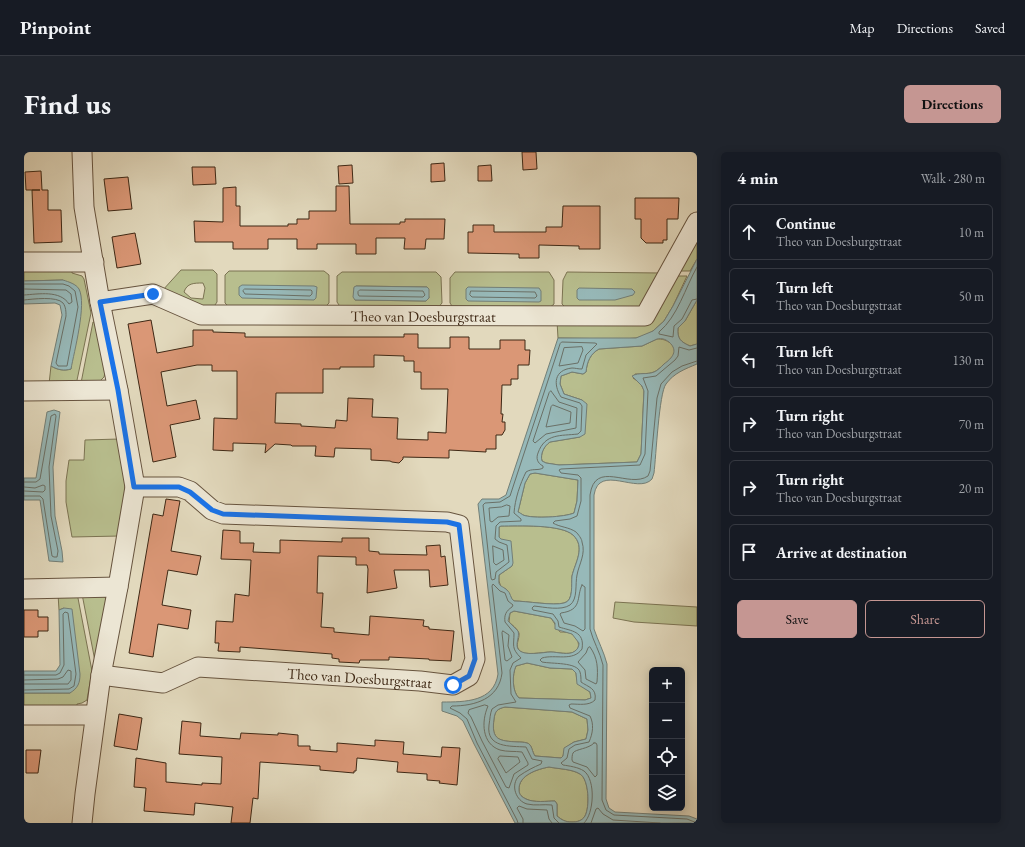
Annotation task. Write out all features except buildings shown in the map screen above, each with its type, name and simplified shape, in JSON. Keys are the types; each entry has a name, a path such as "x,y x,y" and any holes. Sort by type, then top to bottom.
{"street":[{"path":"82,152 84,207 100,302 118,390 134,487 118,587 101,675 84,794 82,823"},
{"name":"Theo van Doesburgstraat","path":"100,302 153,294 201,315 645,316 697,222"},
{"path":"24,262 94,262"},
{"path":"24,391 118,390"},
{"name":"Theo van Doesburgstraat","path":"101,675 163,683 198,667 453,685 469,676 475,659 459,525 447,522 223,514 212,510 190,492 179,487 134,487"},
{"path":"24,589 118,587"},
{"path":"24,715 95,715"}],"green space":[{"path":"697,233 697,259 690,271 680,271"},
{"path":"72,268 72,273 82,276 84,279 91,313 76,385 49,384 51,366 61,370 71,369 63,280 24,281 24,269"},
{"path":"181,270 213,270 217,274 217,302 213,308 202,308 162,291","holes":["194,283 203,283 205,288 203,299 191,298 184,292 189,285"]},
{"path":"229,271 324,271 329,275 329,303 324,308 230,308 225,303 225,275"},
{"path":"342,272 436,272 441,277 442,303 437,309 341,308 337,302 337,276","holes":["356,286 427,287 429,298 426,301 355,300 354,288"]},
{"path":"455,272 549,272 554,280 554,304 548,309 454,309 450,303 450,278"},
{"path":"567,272 661,273 640,309 567,309 562,304 563,280"},
{"path":"674,276 687,276 664,321 653,331 644,336 623,339 558,338 557,321 648,322"},
{"path":"697,300 697,344 690,346 680,340 678,328 685,321"},
{"path":"93,322 97,322 106,369 104,377 99,382 81,383"},
{"path":"657,339 671,343 674,352 672,358 656,371 647,374 635,374 633,378 640,383 644,390 641,454 637,462 559,465 542,461 543,450 550,442 580,437 582,400 564,394 560,384 561,376 572,372 583,374 586,372 587,365 593,353 599,349 642,346"},
{"path":"119,439 126,479 120,536 72,537 66,502 66,481 69,460 84,460 85,440"},
{"path":"535,473 578,480 577,501 574,513 564,516 541,517 523,515 518,512 525,483 530,474"},
{"path":"499,527 549,527 567,531 573,535 579,545 579,550 572,576 571,596 567,602 554,604 514,601 506,589 501,587 499,575 512,566 499,537"},
{"path":"77,593 92,671 87,700 77,704 77,709 24,709 24,693 70,693 64,608 59,610 58,594"},
{"path":"82,594 103,595 107,600 95,661"},
{"path":"615,602 697,607 697,626 634,622 613,618"},
{"path":"514,611 551,618 560,632 569,633 574,636 578,643 578,648 574,652 569,653 550,652 530,654 520,651 517,647 519,633 509,622 510,613"},
{"path":"527,663 550,668 572,669 576,673 578,683 590,692 591,698 585,700 519,698 514,687 513,678 515,669 516,666"},
{"path":"505,707 572,712 587,719 588,730 586,739 574,742 565,748 561,758 535,756 529,744 501,740 495,735 493,726 495,714 498,710"},
{"path":"549,767 573,771 583,777 587,787 588,806 584,818 581,820 570,822 557,816 557,804 555,801 533,801 520,795 520,785 525,777 534,771"}],"water":[{"path":"697,259 697,300 685,321 678,328 678,332 680,340 684,343 690,346 697,344 697,364 680,372 666,384 661,399 654,473 652,479 646,483 638,484 611,480 603,481 597,486 594,495 594,629 607,664 606,799 609,808 615,812 689,816 697,819 697,823 515,823 463,721 457,716 442,711 442,702 469,701 485,695 491,690 498,674 478,504 482,499 499,499 506,495 558,338 636,338 653,331 664,321","holes":["657,339 665,339 672,345 674,351 672,357 659,369 649,373 632,376 642,386 644,391 641,454 637,462 559,465 542,461 543,450 550,442 580,437 585,434 587,404 582,400 564,394 560,384 561,376 572,372 583,374 586,372 587,365 593,353 599,349 642,346","535,473 578,480 577,501 574,513 564,516 541,517 523,515 518,512 525,483 530,474","501,526 549,527 567,531 573,535 577,540 579,550 572,576 571,596 567,602 554,604 514,601 508,591 500,585 499,582 499,575 512,566 513,563 511,541 501,539 499,537 499,527","514,611 551,618 555,623 555,629 572,634 579,643 579,646 576,650 570,653 524,653 517,647 518,631 508,621 510,613","527,663 550,668 572,669 576,673 577,684 590,692 591,698 585,700 519,698 514,687 513,678 516,666","505,707 572,712 587,719 588,730 586,739 574,742 564,748 563,756 561,758 535,756 529,744 501,740 495,735 493,726 494,716 500,709","549,767 565,769 577,772 583,777 587,787 588,806 587,812 582,819 579,821 567,822 557,816 557,804 555,801 533,801 521,796 519,790 522,780 540,769"]},
{"path":"63,280 78,287 82,305 71,369 63,370 51,366 62,315 60,305 55,303 24,304 24,281"},
{"path":"242,285 314,286 317,287 316,298 314,300 242,298 239,295 239,287"},
{"path":"354,287 427,287 429,289 429,298 426,301 355,300 353,297"},
{"path":"468,287 539,288 541,291 541,301 468,301 466,299 466,289"},
{"path":"579,288 632,289 635,292 633,295 615,300 579,300 577,298 577,290"},
{"path":"54,410 60,412 53,467 55,516 63,562 49,561 40,500 24,500 24,478 36,478 47,412"},
{"path":"64,608 72,609 80,674 78,685 70,693 24,693 24,671 56,671 60,665 59,610"}],"route":[{"path":"153,294 100,302 118,390 134,487 179,487 190,492 212,510 223,514 447,522 459,525 475,659 469,676 453,685"}]}
